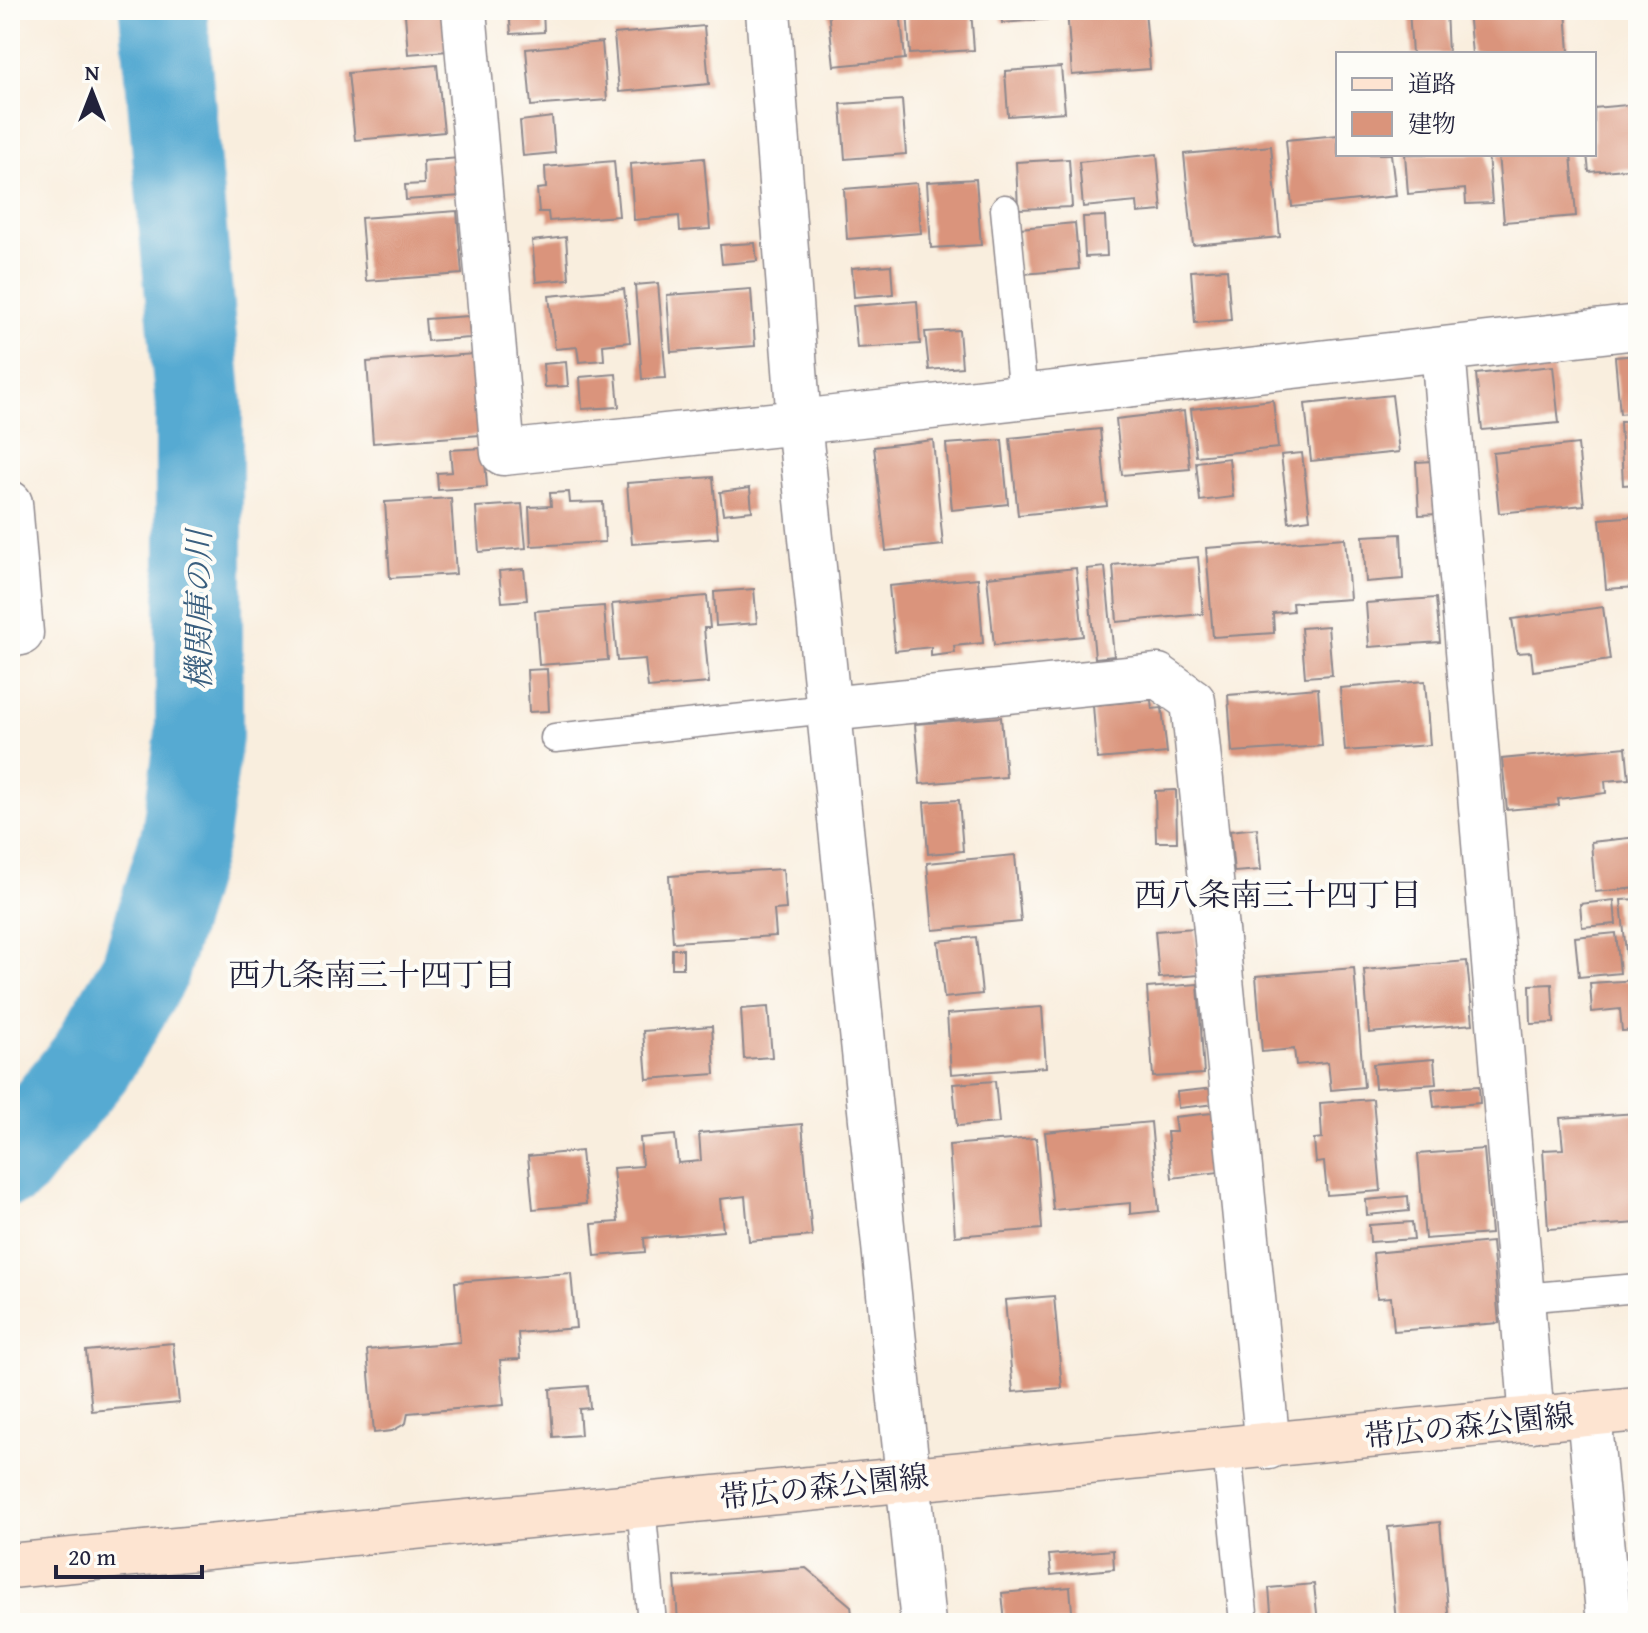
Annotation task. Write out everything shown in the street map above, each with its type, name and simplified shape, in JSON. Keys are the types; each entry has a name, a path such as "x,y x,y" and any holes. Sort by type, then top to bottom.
{"main road":[{"name":"帯広の森公園線","path":"10,1566 1638,1409"}],"street":[{"path":"464,10 503,453 1638,327"},
{"path":"768,10 799,422 923,1623"},
{"path":"1443,349 1532,1420"},
{"path":"10,503 21,633 10,634"},
{"path":"828,709 1158,676 1193,701 1247,1448"},
{"path":"1589,1414 1609,1623"}],"lane":[{"path":"1005,209 1023,397"},
{"path":"555,738 828,709"},
{"path":"1522,1298 1638,1288"},
{"path":"1244,1623 1247,1448"},
{"path":"641,1505 652,1623"}],"building":[{"path":"509,10 543,10 544,32 511,34"},
{"path":"828,10 900,10 905,59 834,66"},
{"path":"907,10 971,10 974,50 910,54"},
{"path":"1001,10 1052,10 1052,19 1002,23"},
{"path":"1067,10 1145,10 1150,69 1072,75"},
{"path":"1409,10 1446,10 1448,52 1412,52"},
{"path":"1468,10 1566,10 1569,52 1472,52"},
{"path":"446,12 448,51 408,54 405,14"},
{"path":"704,26 709,84 619,92 614,34"},
{"path":"602,42 607,100 531,106 526,49"},
{"path":"437,65 444,132 355,140 348,73"},
{"path":"1061,67 1065,112 1008,116 1005,71"},
{"path":"10,95 14,95 18,140 10,141"},
{"path":"902,100 906,154 845,159 841,104"},
{"path":"1638,104 1638,168 1589,172 1587,156 1596,156 1596,108"},
{"path":"552,117 555,153 523,156 520,121"},
{"path":"1336,135 1336,156 1391,156 1396,196 1292,207 1286,140"},
{"path":"1271,146 1280,237 1193,245 1184,154"},
{"path":"1157,154 1162,211 1138,213 1137,202 1083,207 1079,162"},
{"path":"1405,156 1488,156 1492,203 1466,204 1465,189 1408,194"},
{"path":"1498,156 1571,156 1576,216 1504,222"},
{"path":"459,158 461,196 406,200 405,185 424,184 423,161"},
{"path":"704,158 710,229 680,231 679,216 634,220 630,164"},
{"path":"1069,159 1072,207 1018,209 1016,162"},
{"path":"614,161 619,216 549,221 548,212 539,212 537,189 546,188 545,167"},
{"path":"976,179 981,245 931,248 927,182"},
{"path":"917,183 921,233 847,239 844,189"},
{"path":"457,211 462,274 366,281 361,218"},
{"path":"1105,216 1107,256 1085,257 1083,217"},
{"path":"1075,223 1079,269 1024,274 1020,228"},
{"path":"566,237 569,279 536,282 532,241"},
{"path":"755,243 757,261 722,264 720,245"},
{"path":"891,265 893,294 854,297 852,268"},
{"path":"1227,269 1231,320 1195,323 1191,271"},
{"path":"658,283 666,378 642,379 635,285"},
{"path":"624,289 630,342 603,345 604,360 579,362 577,347 555,349 549,296"},
{"path":"751,289 755,346 671,352 667,295"},
{"path":"917,301 920,344 857,348 853,306"},
{"path":"469,316 470,338 427,341 425,319"},
{"path":"959,330 962,367 929,370 925,332"},
{"path":"474,354 480,435 373,443 367,362"},
{"path":"1638,355 1638,412 1620,414 1615,357"},
{"path":"566,362 568,386 545,387 543,364"},
{"path":"1553,366 1559,423 1482,430 1476,374"},
{"path":"616,374 619,407 582,409 580,377"},
{"path":"1392,395 1399,452 1311,461 1305,404"},
{"path":"1273,400 1278,448 1196,456 1191,409"},
{"path":"1184,411 1190,469 1122,475 1116,419"},
{"path":"1638,421 1638,484 1623,485 1620,422"},
{"path":"1100,429 1107,506 1018,515 1010,438"},
{"path":"933,440 943,545 886,551 874,447"},
{"path":"1002,440 1008,504 952,510 946,444"},
{"path":"1578,444 1584,505 1499,513 1493,453"},
{"path":"484,448 487,487 438,490 437,473 452,472 450,450"},
{"path":"1302,453 1310,519 1289,522 1281,455"},
{"path":"1229,458 1233,497 1200,501 1196,462"},
{"path":"1434,461 1438,514 1419,515 1416,462"},
{"path":"713,477 718,538 632,544 627,483"},
{"path":"750,488 752,511 723,514 720,492"},
{"path":"569,492 570,503 603,502 605,542 531,546 529,507 551,506 550,493"},
{"path":"451,498 456,574 390,578 385,502"},
{"path":"522,504 526,548 479,552 476,507"},
{"path":"1638,516 1638,587 1606,589 1600,519"},
{"path":"1401,534 1403,579 1366,582 1363,536"},
{"path":"1345,538 1350,599 1292,603 1293,611 1273,613 1274,633 1213,637 1206,548"},
{"path":"1198,557 1203,614 1117,622 1113,565"},
{"path":"1105,567 1114,656 1095,658 1087,569"},
{"path":"1076,568 1083,636 994,645 987,577"},
{"path":"524,569 527,600 502,602 499,571"},
{"path":"978,578 983,643 954,646 955,653 931,656 931,647 895,651 889,586"},
{"path":"754,589 757,623 716,626 714,592"},
{"path":"707,596 710,628 704,628 709,683 648,688 645,659 617,661 612,604"},
{"path":"1436,598 1440,642 1369,647 1366,603"},
{"path":"604,606 608,660 539,665 535,611"},
{"path":"1603,607 1610,660 1533,671 1531,652 1517,653 1512,619"},
{"path":"1328,626 1332,675 1305,677 1301,628"},
{"path":"547,669 549,711 529,712 527,670"},
{"path":"1425,681 1430,745 1345,751 1340,688"},
{"path":"1318,688 1322,746 1232,752 1228,695"},
{"path":"1151,700 1152,709 1162,708 1167,753 1097,759 1093,705"},
{"path":"1001,717 1006,777 920,784 915,724"},
{"path":"1626,747 1629,779 1605,781 1606,793 1558,799 1559,805 1507,810 1502,759"},
{"path":"1176,790 1177,842 1156,842 1155,791"},
{"path":"959,800 963,851 928,854 924,802"},
{"path":"1257,828 1261,870 1234,872 1230,831"},
{"path":"1638,837 1638,888 1595,892 1591,842"},
{"path":"1015,855 1021,922 933,930 927,863"},
{"path":"783,869 786,909 774,910 776,936 673,942 669,876"},
{"path":"1638,899 1638,953 1626,954 1621,900"},
{"path":"1614,900 1616,924 1582,927 1580,904"},
{"path":"1195,928 1199,975 1159,978 1155,931"},
{"path":"1616,933 1620,973 1579,977 1575,937"},
{"path":"976,937 982,994 944,998 938,941"},
{"path":"672,949 683,949 683,968 672,968"},
{"path":"1467,961 1473,1024 1369,1033 1364,970"},
{"path":"1354,968 1364,1087 1331,1090 1328,1062 1296,1065 1294,1049 1262,1052 1256,976"},
{"path":"1638,980 1638,1030 1622,1031 1620,1009 1592,1012 1590,983"},
{"path":"1198,984 1204,1074 1153,1077 1147,988"},
{"path":"1552,984 1554,1023 1531,1024 1530,985"},
{"path":"768,1007 772,1057 744,1059 741,1009"},
{"path":"1042,1007 1046,1067 951,1074 947,1014"},
{"path":"712,1026 715,1074 647,1079 643,1031"},
{"path":"1434,1059 1436,1084 1375,1088 1373,1064"},
{"path":"995,1081 999,1123 957,1126 953,1084"},
{"path":"1479,1086 1480,1103 1434,1107 1432,1089"},
{"path":"1214,1088 1216,1104 1178,1108 1177,1092"},
{"path":"1373,1099 1381,1191 1327,1195 1324,1162 1316,1163 1314,1139 1322,1138 1320,1103"},
{"path":"1212,1113 1219,1172 1172,1178 1167,1132 1176,1132 1174,1117"},
{"path":"1638,1113 1638,1223 1548,1229 1543,1150 1563,1149 1560,1118"},
{"path":"1151,1122 1159,1211 1130,1214 1130,1203 1053,1210 1045,1132"},
{"path":"802,1124 812,1236 749,1241 745,1196 720,1199 723,1231 644,1238 645,1252 595,1256 592,1224 618,1222 613,1168 642,1166 640,1138 675,1135 678,1163 701,1161 699,1133"},
{"path":"1036,1138 1042,1229 955,1236 949,1145"},
{"path":"1484,1149 1491,1234 1425,1239 1418,1154"},
{"path":"581,1151 586,1204 533,1209 528,1156"},
{"path":"1408,1196 1409,1211 1367,1215 1366,1200"},
{"path":"1412,1222 1414,1239 1370,1242 1369,1225"},
{"path":"1492,1242 1499,1323 1394,1331 1391,1297 1377,1298 1373,1253"},
{"path":"571,1273 576,1328 518,1333 520,1359 500,1360 504,1405 408,1413 406,1423 392,1431 374,1433 367,1350 460,1342 455,1282"},
{"path":"1054,1296 1062,1388 1013,1392 1005,1300"},
{"path":"173,1343 179,1403 92,1411 86,1351"},
{"path":"588,1386 590,1408 579,1409 581,1435 553,1437 550,1389"},
{"path":"1440,1522 1449,1623 1396,1623 1388,1527"},
{"path":"1113,1550 1114,1569 1051,1575 1049,1555"},
{"path":"806,1568 851,1606 853,1623 678,1623 675,1577"},
{"path":"1314,1584 1318,1623 1272,1623 1269,1588"},
{"path":"1070,1587 1073,1623 1005,1623 1002,1593"}],"waterway":[{"name":"機関庫の川","path":"10,1162 90,1063 144,972 185,836 199,736 199,406 163,10"}],"district":[{"name":"西八条南三十四丁目","path":"1278,895"},
{"name":"西九条南三十四丁目","path":"372,975"}]}
